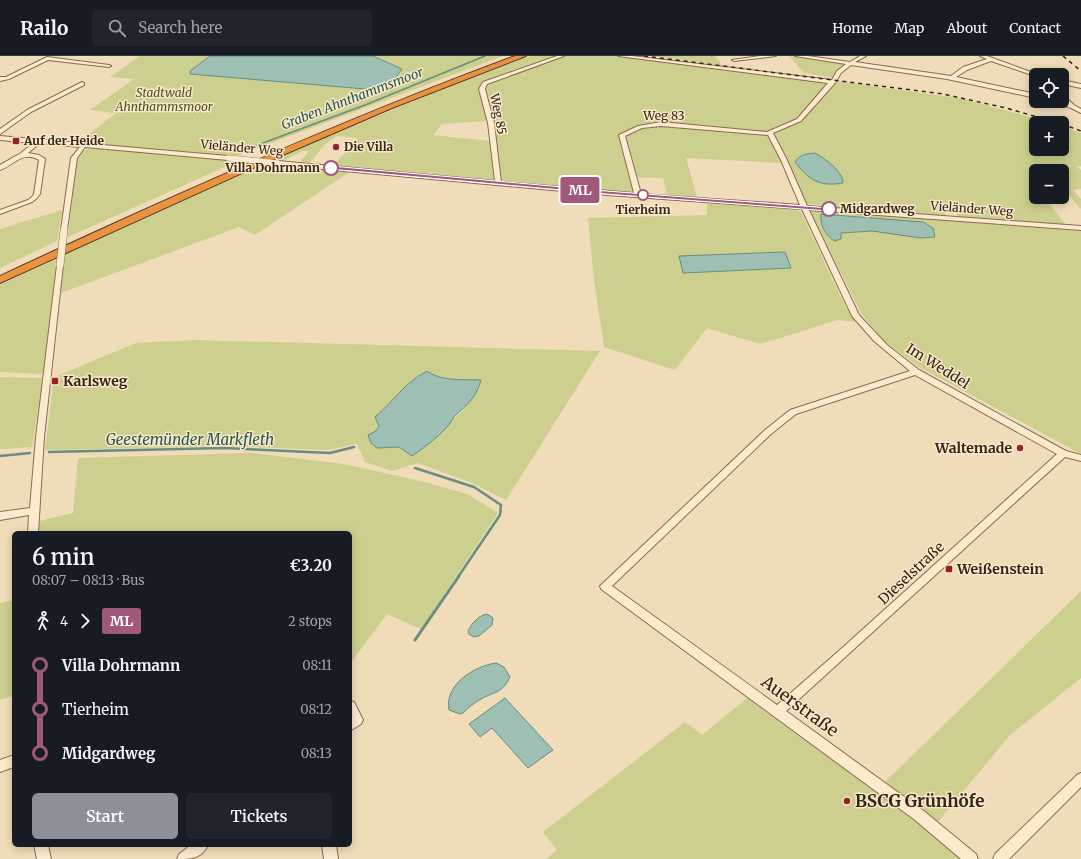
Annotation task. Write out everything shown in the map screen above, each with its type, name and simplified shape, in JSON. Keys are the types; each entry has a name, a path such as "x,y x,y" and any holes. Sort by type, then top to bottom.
{"highway":[{"path":"0,273 162,198 261,155 408,95 510,56"},
{"path":"0,280 171,200 271,156 406,100 522,56"}],"street":[{"name":"Weg 85","path":"498,183 491,123 482,89 485,83 562,56"},
{"path":"620,56 833,82"},
{"path":"734,60 774,56"},
{"path":"798,56 965,80 1027,94"},
{"path":"804,207 770,132 799,120 833,82 839,73 851,63 864,56"},
{"path":"982,56 1029,72"},
{"path":"0,79 8,78 47,58 109,66"},
{"path":"952,78 956,73 962,70 992,60"},
{"path":"1069,83 1079,85"},
{"path":"0,132 30,111 82,84"},
{"path":"1069,86 1079,85"},
{"path":"1069,103 1072,106"},
{"path":"1069,105 1081,111"},
{"name":"Weg 83","path":"638,195 622,135 634,128 645,125 661,124 770,134"},
{"name":"Vieländer Weg","path":"0,138 638,195 1081,228"},
{"path":"0,168 23,154 39,141"},
{"path":"33,531 40,437 64,230 74,158 84,145"},
{"path":"0,212 30,201 37,194 42,159 37,156 23,154"},
{"name":"Im Weddel","path":"804,207 856,316 866,329 902,362 916,372 1063,453 1081,458"},
{"name":"Auerstraße","path":"916,372 793,412 768,432 605,586 920,816 972,859"},
{"name":"Dieselstraße","path":"777,712 1063,453"},
{"path":"0,516 35,511"},
{"path":"0,766 12,762"},
{"path":"1000,859 1081,779"},
{"path":"41,847 44,859"},
{"path":"184,859 199,847"},
{"path":"329,847 331,859"}],"green space":[{"name":"Stadtwald Ahnthammsmoor","path":"140,56 210,56 190,71 402,69 373,56 503,56 237,156 78,143 116,113 90,110 134,79 110,77"},
{"path":"531,56 639,56 831,80 797,119 766,133 783,163 686,158 697,197 667,195 663,178 631,177 633,192 582,189 331,167 352,146 357,138 337,136 324,145 310,163 300,162 309,151 303,151 282,161 272,160 476,75","holes":["487,121 490,141 433,135 442,124"]},
{"path":"652,56 715,56 722,65"},
{"path":"789,56 847,64 835,78 804,73"},
{"path":"836,81 964,99 1029,117 1029,156 1069,156 1069,129 1081,133 1081,166 1077,167 1081,170 1081,189 1073,190 1081,199 1081,209 1069,195 1069,164 1029,164 1029,204 1049,204 1065,224 958,217 955,211 943,211 946,216 806,204 773,134 801,120"},
{"path":"93,148 238,161 68,237 77,160 82,151"},
{"path":"264,163 351,171 255,235 239,227 61,293 65,254"},
{"path":"707,203 794,209 801,212 845,306 855,322 838,320 760,344 707,328 675,370 604,347 594,280 588,218 707,215"},
{"path":"62,210 57,241 0,268 0,229"},
{"path":"814,210 1081,231 1081,454 921,368 885,342 861,313 811,213"},
{"path":"56,259 44,374 0,372 0,285"},
{"path":"195,340 600,351 506,500 472,483 418,463 392,471 365,462 357,444 327,450 226,446 45,450 54,377 136,343","holes":["427,371 436,377 451,379 466,407 437,436 399,447 377,448 368,435 376,431 379,426 375,417 405,387 419,376"]},
{"path":"0,377 43,378 32,447 0,449"},
{"path":"252,453 344,464 425,482 467,494 498,513 421,629 387,614 352,661 352,531 38,531 39,521 73,513 78,458"},
{"path":"1081,591 1081,678 1010,735 937,823 884,783"},
{"path":"12,600 12,697 0,700 0,603"},
{"path":"747,698 929,831 962,859 546,859 557,850 543,832 685,722 702,735"}],"water":[{"path":"210,56 373,56 402,69 388,88 377,90 190,74 190,71"},
{"path":"815,153 837,170 843,183 827,184 815,181 810,178 795,162 801,156"},
{"path":"821,214 923,222 933,228 935,237 921,238 872,231 841,233 841,239 834,241 828,236 824,229 821,222"},
{"path":"785,252 791,268 683,273 679,256"},
{"path":"427,371 433,375 446,378 481,380 474,397 454,417 448,426 430,443 412,456 399,447 377,448 371,443 368,435 376,431 379,426 375,417 405,387"},
{"path":"487,614 493,618 492,625 479,636 474,637 469,634 468,631 473,623 481,616"},
{"path":"496,663 504,667 510,677 501,689 478,701 463,713 460,714 449,710 451,693 462,678 479,668"},
{"path":"505,698 553,750 528,768 492,728 480,737 469,724"}],"waterway":[{"name":"Graben Ahnthammsmoor","path":"247,149 365,105 485,56"},
{"name":"Geestemünder Markfleth","path":"49,452 224,448 330,453 354,447"},
{"name":"Geestemünder Markfleth","path":"0,456 30,453"},
{"name":"Geestemünder Markfleth","path":"415,468 474,487 501,505 500,515 458,577"},
{"path":"415,640 459,576"}],"railway":[{"path":"644,56 943,94 1006,108 1034,116"},
{"path":"1063,56 1081,71"},
{"path":"1069,127 1081,131"}],"bus line":[{"name":"ML","path":"331,168 606,192 829,209"}],"place":[{"name":"Auf der Heide","path":"16,141"},
{"name":"Die Villa","path":"336,147"},
{"name":"Villa Dohrmann","path":"331,168"},
{"name":"Tierheim","path":"643,195"},
{"name":"Midgardweg","path":"829,209"},
{"name":"Karlsweg","path":"55,381"},
{"name":"Waltemade","path":"1020,448"},
{"name":"Weißenstein","path":"949,569"},
{"name":"BSCG Grünhöfe","path":"847,801"}]}
